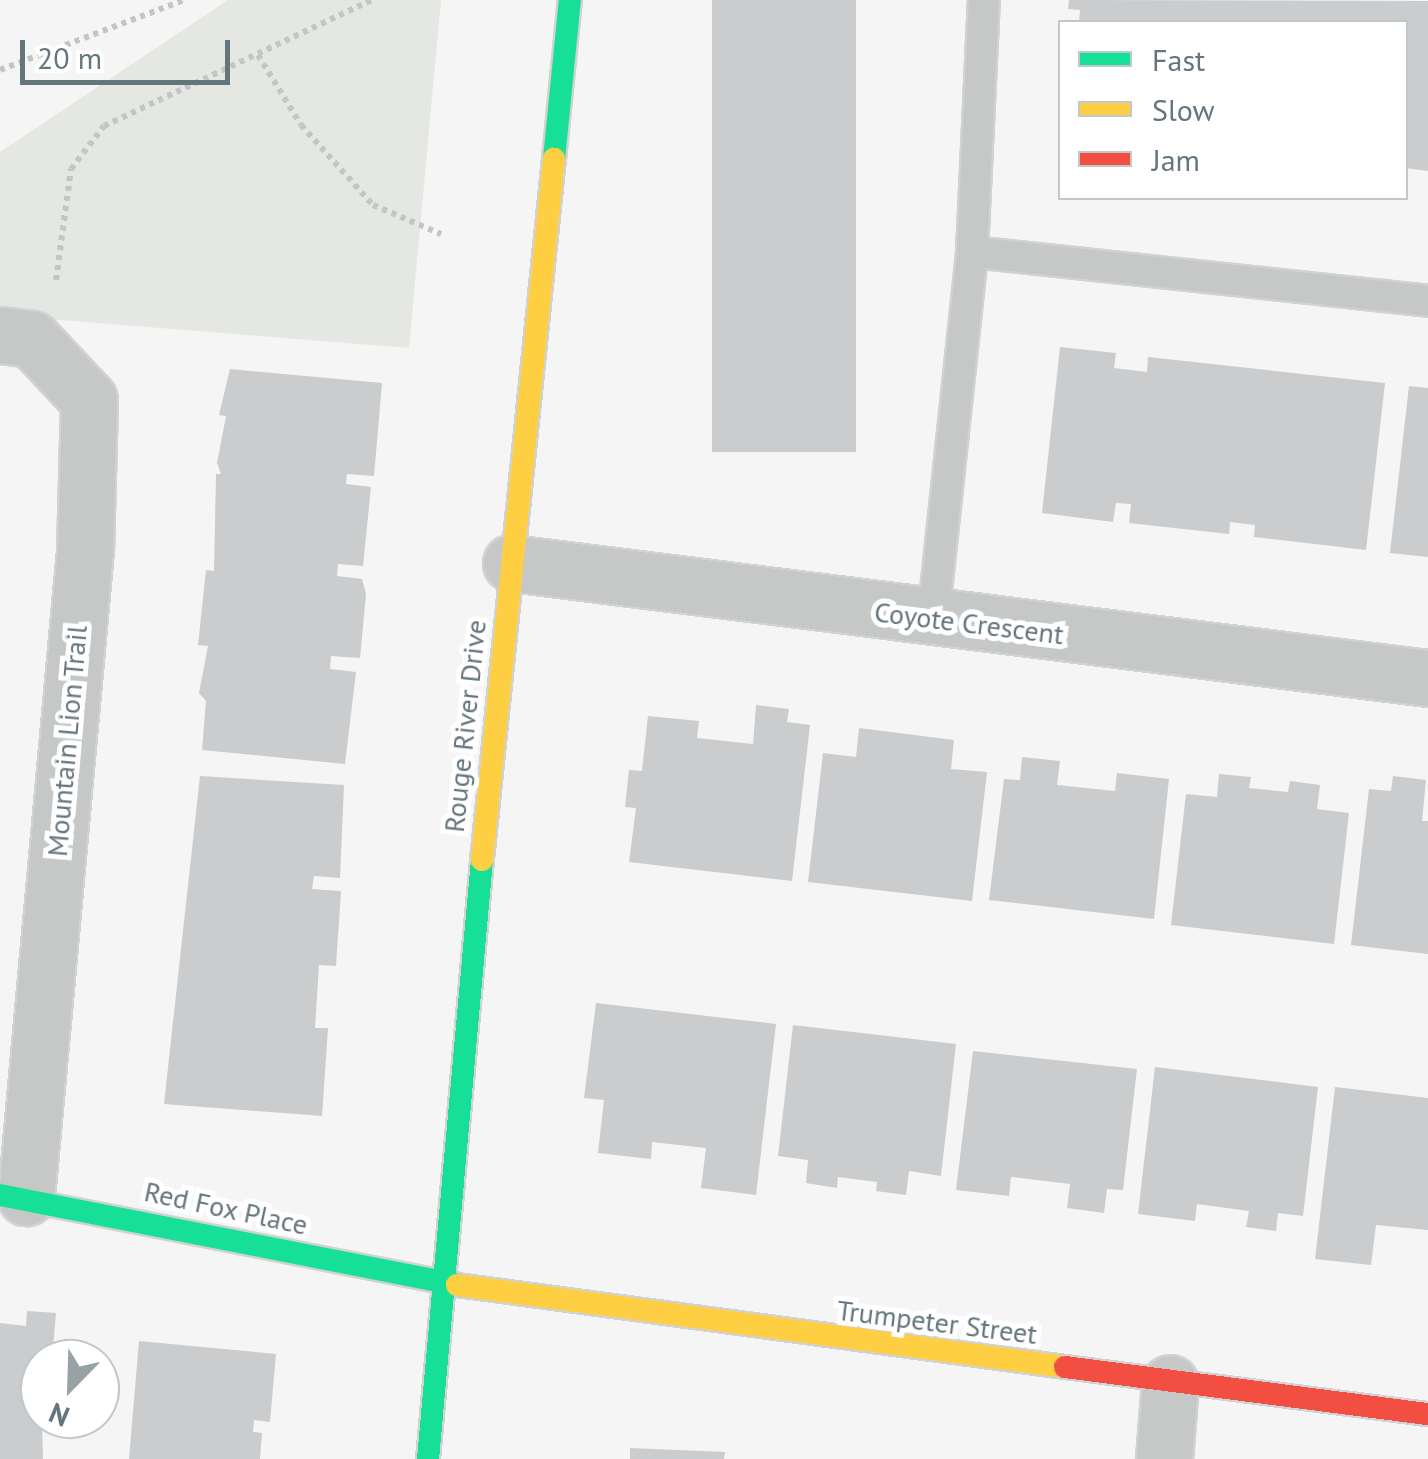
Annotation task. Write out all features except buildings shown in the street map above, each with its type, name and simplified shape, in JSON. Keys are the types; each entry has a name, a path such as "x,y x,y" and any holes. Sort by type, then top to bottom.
{"street":[{"name":"Rouge River Drive","path":"428,1459 439,1284 570,0"},
{"name":"Mountain Lion Trail","path":"13,1196 85,550 89,400 23,345"},
{"name":"Coyote Crescent","path":"511,563 932,620 1428,678"},
{"name":"Red Fox Place","path":"13,1196 439,1284"},
{"name":"Trumpeter Street","path":"439,1284 1428,1414"},
{"path":"1164,1459 1170,1383"}],"lane":[{"path":"932,620 972,252 984,0"},
{"path":"972,252 1428,300"}],"path":[{"path":"0,70 184,0"},
{"path":"23,345 71,169 104,126 372,0"},
{"path":"258,56 301,125 373,205 441,234"}],"shaded area":[{"path":"228,0 441,0 409,348 0,315 0,152"}],"traffic: fast":[{"path":"554,159 570,0"},
{"path":"428,1459 482,860"},
{"path":"0,1195 457,1285"}],"traffic: slow":[{"path":"482,860 554,159"},
{"path":"457,1285 1065,1367"}],"traffic: jam":[{"path":"1065,1367 1428,1414"}]}
